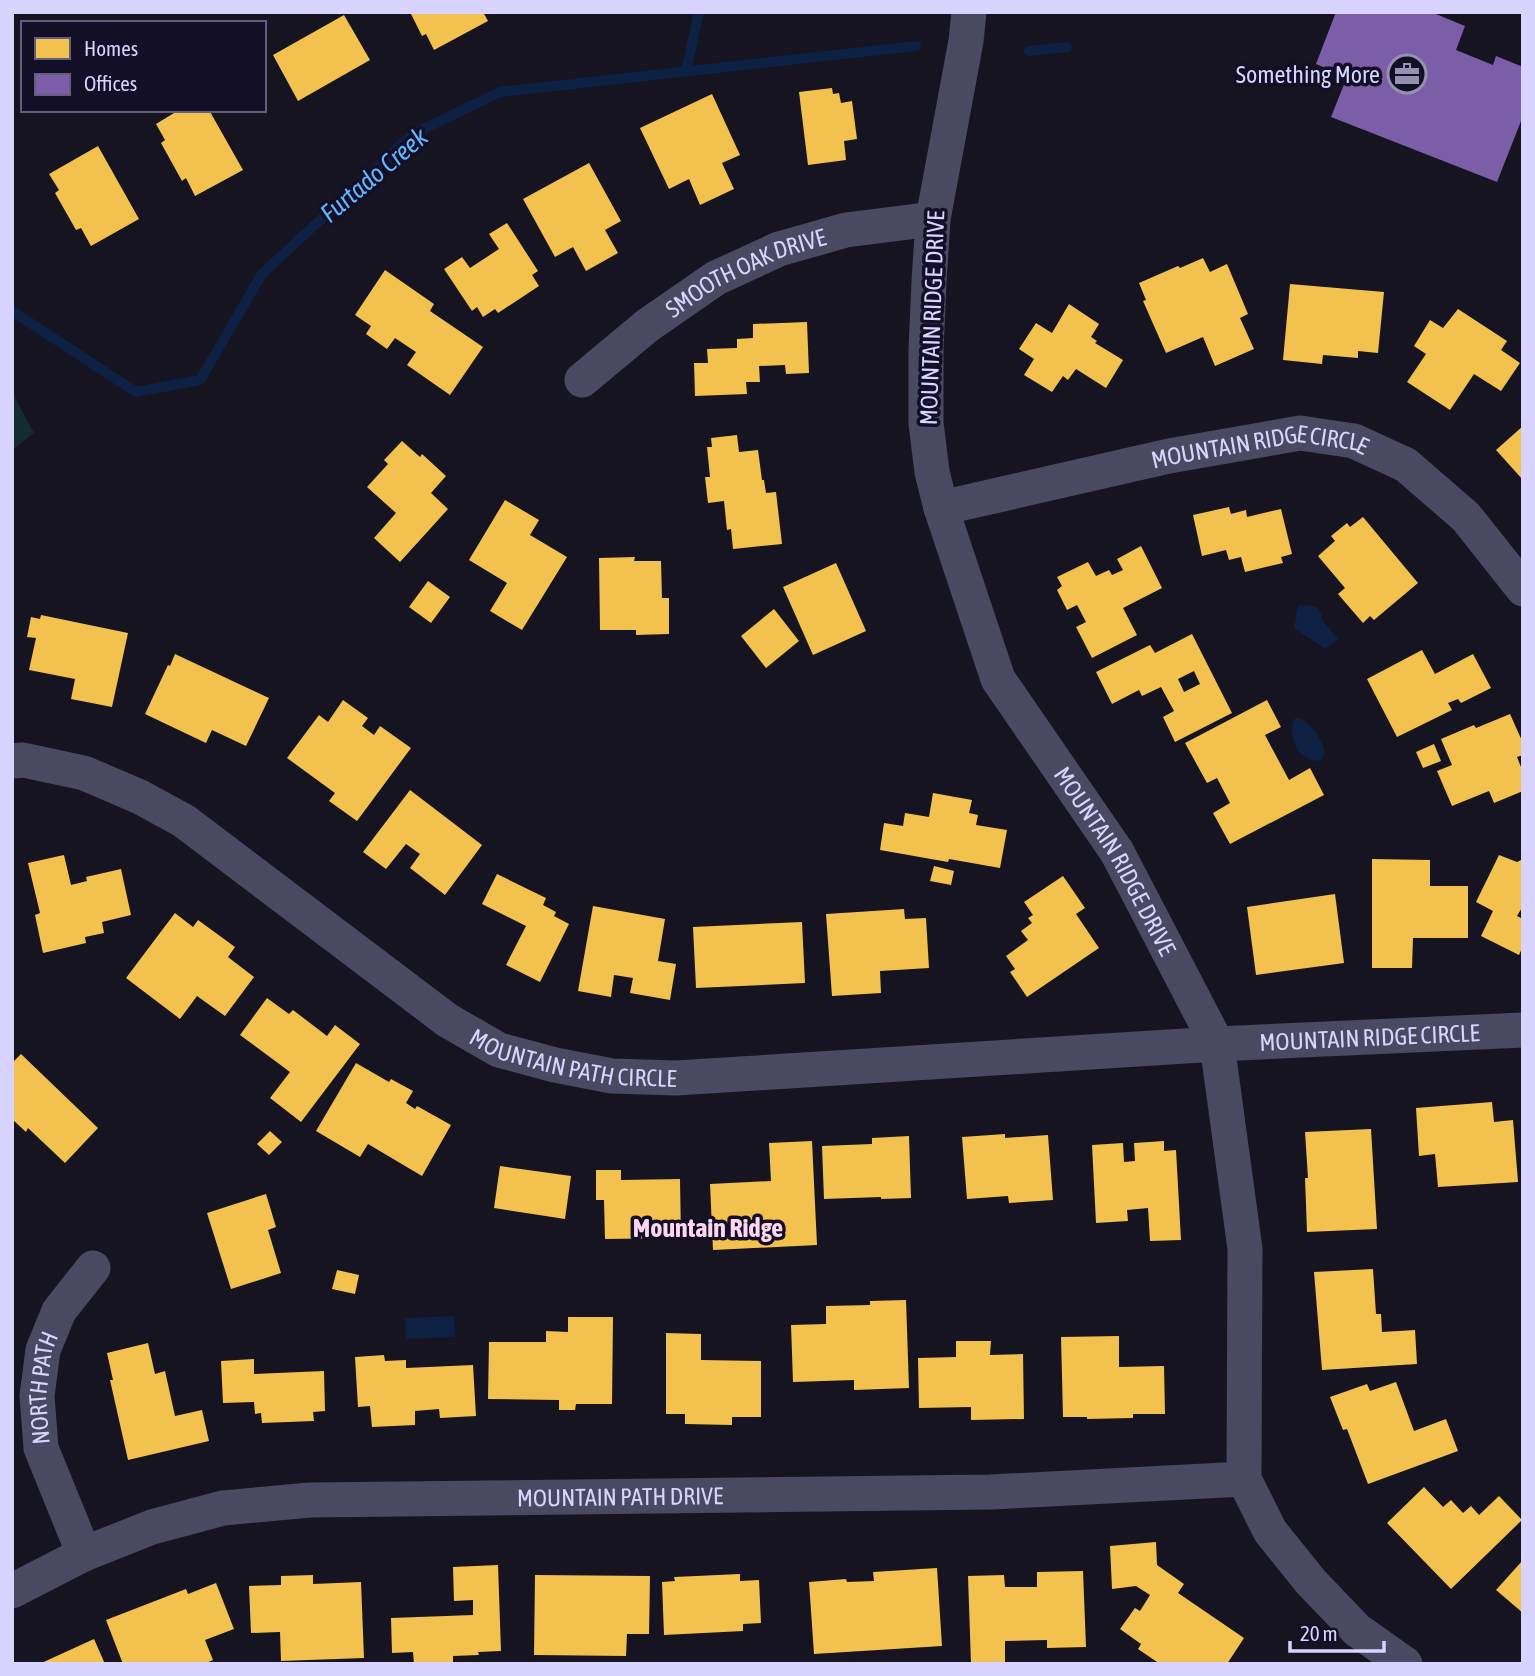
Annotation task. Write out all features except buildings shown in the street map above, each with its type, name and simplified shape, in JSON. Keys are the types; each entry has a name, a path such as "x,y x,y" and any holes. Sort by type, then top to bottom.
{"street":[{"name":"MOUNTAIN RIDGE DRIVE","path":"969,12 933,219 926,349 926,424 932,472 998,679 1117,852 1217,1044 1245,1249 1244,1479 1270,1531 1311,1583 1357,1630 1405,1664"},
{"name":"SMOOTH OAK DRIVE","path":"582,380 648,325 716,278 779,249 846,230 933,219"},
{"name":"MOUNTAIN RIDGE CIRCLE","path":"942,508 1169,456 1300,433 1354,441 1406,465 1466,517 1523,589"},
{"name":"MOUNTAIN PATH CIRCLE","path":"12,761 23,760 84,773 140,797 184,821 447,1020 499,1050 555,1065 612,1076 676,1078 1217,1044"},
{"name":"MOUNTAIN RIDGE CIRCLE","path":"1217,1044 1523,1030"},
{"name":"NORTH PATH","path":"84,1555 41,1448 37,1396 43,1350 59,1311 93,1268"},
{"name":"MOUNTAIN PATH DRIVE","path":"12,1591 84,1555 152,1527 223,1508 310,1500 991,1492 1244,1479"}],"green space":[{"path":"12,392 34,433 12,450"}],"water":[{"path":"1298,606 1318,608 1321,619 1338,639 1325,649 1294,628"},
{"path":"1299,718 1312,728 1322,743 1325,754 1320,761 1306,758 1296,748 1292,726 1294,719"},
{"path":"454,1316 455,1337 406,1339 405,1318"}],"waterway":[{"path":"686,71 699,12"},
{"name":"Furtado Creek","path":"12,311 136,392 200,380 262,274 413,134 500,92 916,46"},
{"name":"Furtado Creek","path":"1029,51 1067,47"}],"place":[{"name":"Something More","path":"1407,74"}],"district":[{"name":"Mountain Ridge","path":"708,1228"}]}
